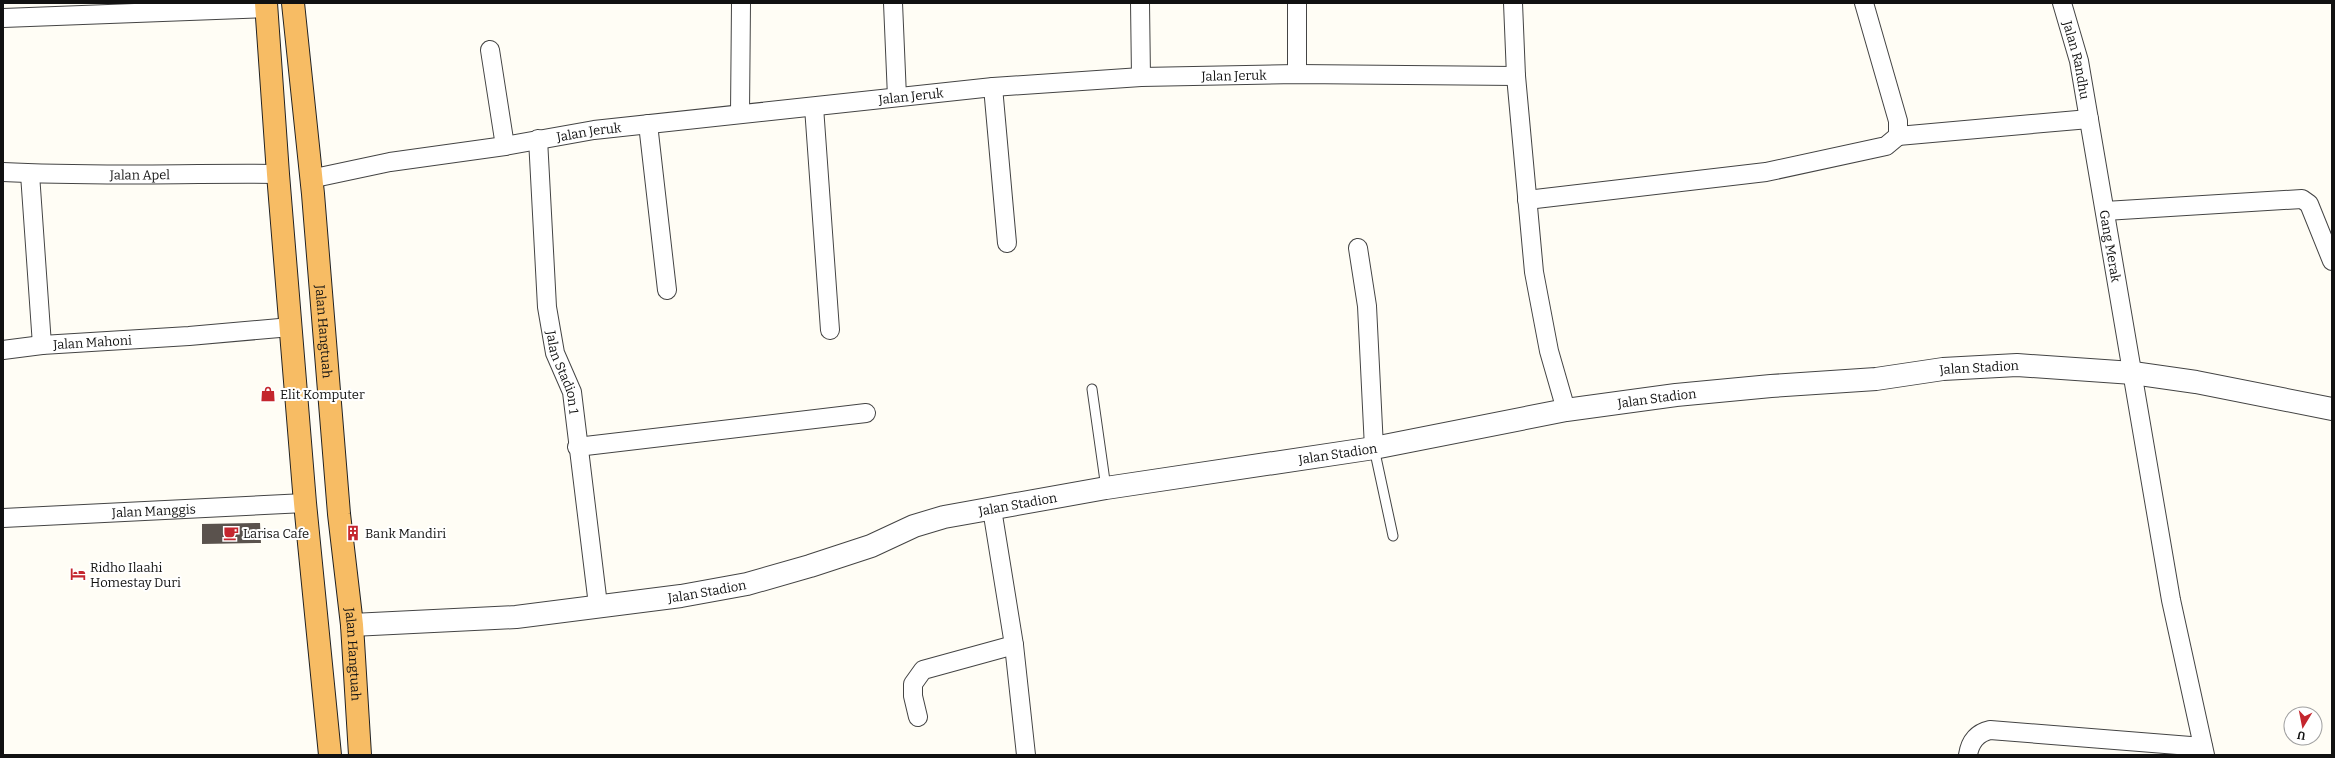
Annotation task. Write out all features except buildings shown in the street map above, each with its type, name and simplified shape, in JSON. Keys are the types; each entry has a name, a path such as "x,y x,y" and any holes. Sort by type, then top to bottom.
{"highway":[{"name":"Jalan Hangtuah","path":"293,3 339,514 352,625 360,755"},
{"path":"266,5 278,174 305,502 330,755"}],"street":[{"path":"740,3 740,113"},
{"path":"893,3 898,97"},
{"path":"1140,3 1141,77"},
{"path":"1297,3 1297,74"},
{"path":"1513,3 1516,76 1534,272 1549,351 1566,410"},
{"path":"1864,3 1898,121 1898,136"},
{"name":"Jalan Randhu","path":"2062,3 2079,61 2089,119"},
{"path":"3,18 266,5"},
{"path":"490,50 505,146"},
{"name":"Jalan Jeruk","path":"310,179 390,162 505,146 594,130 740,113 814,107 993,87 1141,77 1297,74 1516,76"},
{"path":"993,87 1007,243"},
{"path":"814,107 830,330"},
{"path":"1527,200 1766,172 1886,146 1898,136 2089,119"},
{"name":"Gang Merak","path":"2089,119 2134,373 2171,600 2204,751"},
{"path":"648,124 667,290"},
{"name":"Jalan Stadion 1","path":"538,139 547,307 555,353 572,392 577,447 598,606"},
{"name":"Jalan Apel","path":"3,172 30,174 278,174"},
{"name":"Jalan Mahoni","path":"30,174 42,345 291,327"},
{"path":"2105,212 2302,199 2309,204 2332,261"},
{"path":"1358,248 1367,306 1374,448"},
{"path":"3,350 42,345"},
{"name":"Jalan Stadion","path":"352,625 516,618 681,596 747,584 863,548 914,526 944,517 1106,488 1374,448 1566,410 1676,395 1771,386 1876,379 1943,369 2017,365 2134,373 2212,385 2332,409"},
{"path":"577,447 866,413"},
{"name":"Jalan Manggis","path":"3,518 305,502"},
{"path":"992,509 1014,644 1026,755"},
{"path":"918,718 913,696 913,684 923,670 1014,644"},
{"path":"1968,755 1974,740 1983,732 1990,730 2204,751"}],"lane":[{"path":"1092,389 1106,488"},
{"path":"1374,448 1393,536"}],"place":[{"name":"Elit Komputer","path":"268,394"},
{"name":"Larisa Cafe","path":"231,533"},
{"name":"Bank Mandiri","path":"353,533"},
{"name":"Ridho Ilaahi Homestay Duri","path":"78,574"}]}
